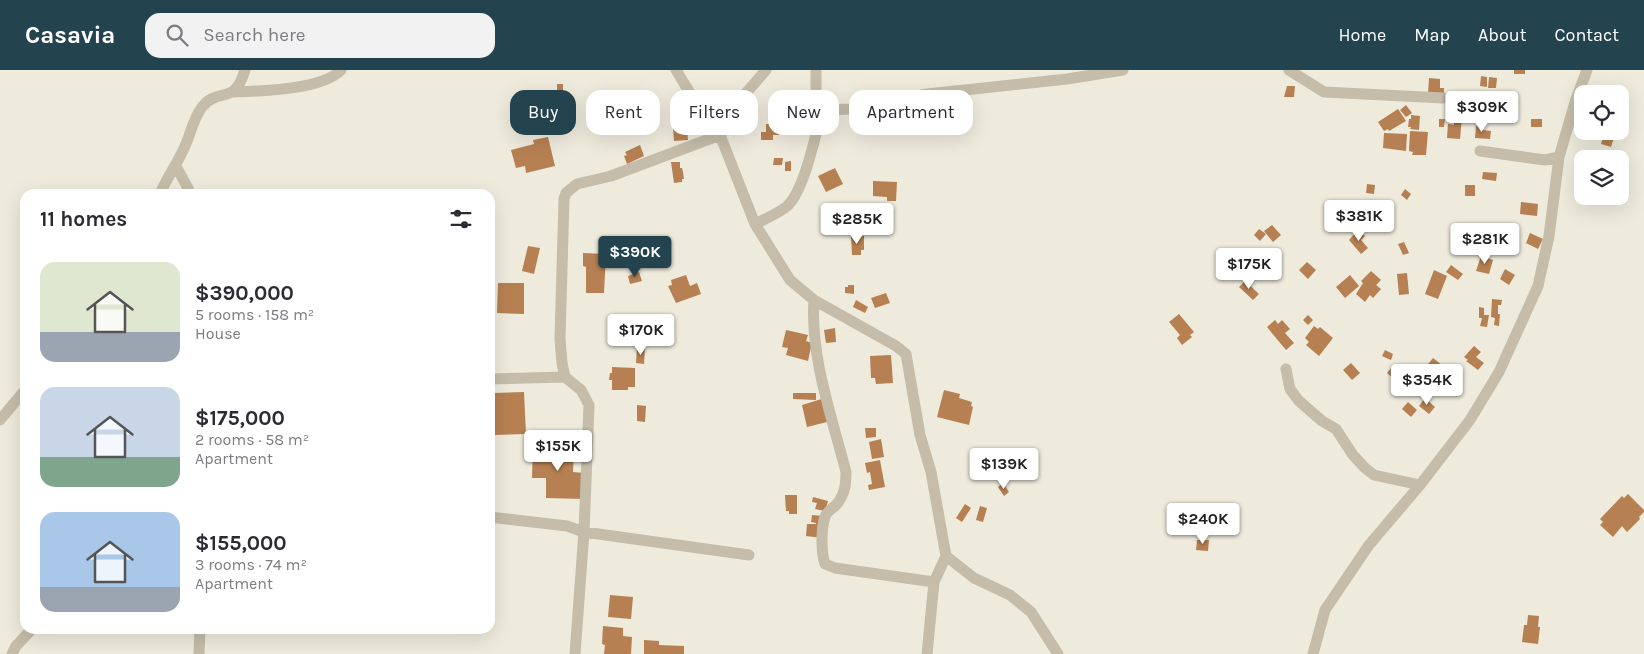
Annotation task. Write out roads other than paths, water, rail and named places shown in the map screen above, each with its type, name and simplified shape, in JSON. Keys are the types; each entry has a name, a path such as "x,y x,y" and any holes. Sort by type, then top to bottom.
{"street":[{"path":"234,92 242,81 245,70"},
{"path":"163,189 186,146 195,119 210,98 234,92 312,84 327,80 341,70"},
{"path":"676,70 688,90"},
{"path":"749,90 766,70"},
{"path":"816,70 816,90"},
{"path":"839,109 927,94 1067,80 1123,70"},
{"path":"1289,70 1324,92 1443,98"},
{"path":"1313,654 1325,610 1369,545 1420,485 1470,420 1499,372 1538,286 1549,236 1559,157 1576,99 1587,70"},
{"path":"575,654 584,532 589,405 581,390 565,376 562,363 560,339 564,199 566,193 577,184 611,176 720,135 755,224 790,280 814,300 896,346 906,354 920,435 931,472 946,556 934,582 927,654"},
{"path":"755,224 786,207 792,200 811,157 816,135"},
{"path":"1480,151 1545,160 1559,157"},
{"path":"176,166 188,189"},
{"path":"814,300 812,320 817,354 846,472 846,486 843,496 829,510 825,517 821,554 825,564 835,568 934,582"},
{"path":"1286,368 1290,389 1299,401 1322,421 1336,429 1364,468 1374,476 1420,485"},
{"path":"495,380 565,376"},
{"path":"0,420 20,396"},
{"path":"495,518 567,526 584,532 749,555"},
{"path":"946,556 974,578 1010,596 1031,612 1058,654"},
{"path":"12,654 16,646 27,634"},
{"path":"198,654 200,634"}]}
